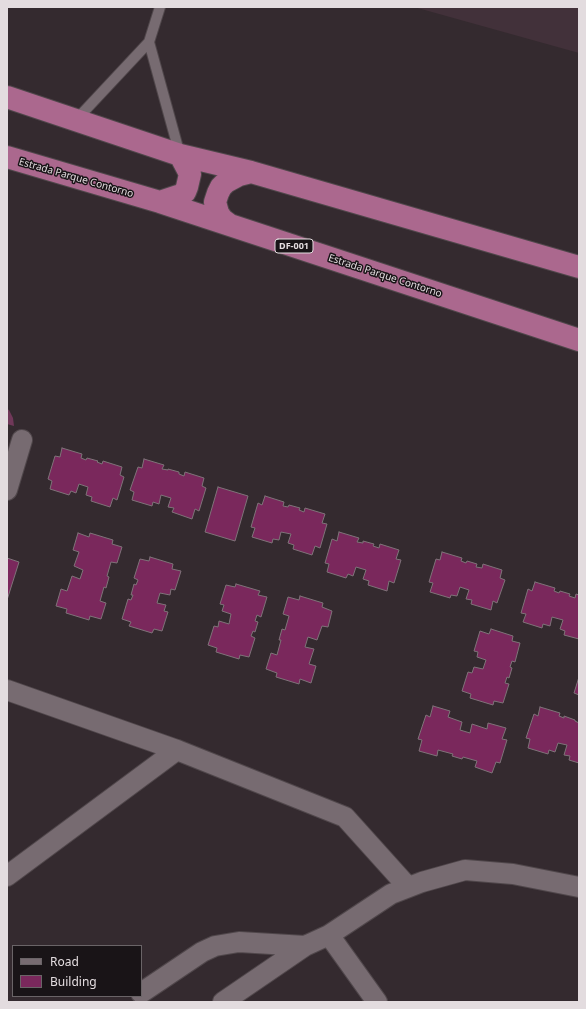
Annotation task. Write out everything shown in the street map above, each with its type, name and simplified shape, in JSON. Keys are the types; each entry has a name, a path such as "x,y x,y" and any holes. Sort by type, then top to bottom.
{"highway":[{"path":"7,97 180,155 251,172 579,267"},
{"path":"160,202 185,192 190,174 180,155"},
{"name":"Estrada Parque Contorno","path":"7,157 160,202 579,340"},
{"path":"230,225 222,219 218,213 215,202 218,193 226,182 239,175 251,172"}],"street":[{"path":"7,490 22,440"},
{"path":"7,690 177,750 345,817 408,888"},
{"path":"7,876 177,750"},
{"path":"223,1002 305,946 329,935 391,894 422,882 465,870 513,874 579,887"},
{"path":"329,935 377,1002"},
{"path":"142,992 202,952 215,946 239,942 305,946"}],"lane":[{"path":"76,120 149,42 160,7"},
{"path":"149,42 180,155"}],"shaded area":[{"path":"414,7 579,7 579,53"},
{"path":"7,409 13,418 14,426 7,424"}],"building":[{"path":"62,448 82,454 81,458 86,460 87,458 98,461 97,462 102,464 103,461 122,467 120,475 124,477 117,500 113,498 110,507 91,501 92,497 86,495 88,487 79,484 76,493 71,491 69,495 50,489 52,481 48,479 55,456 60,457"},
{"path":"144,459 164,465 162,469 179,472 179,474 184,476 185,472 204,478 202,486 206,488 199,511 195,509 192,519 172,512 174,508 168,507 171,498 161,495 159,504 153,502 152,506 132,500 134,492 130,490 138,467 142,468"},
{"path":"218,487 248,496 235,541 205,532"},
{"path":"265,496 284,502 283,506 288,507 289,505 300,508 299,510 304,512 305,508 325,514 322,523 327,524 320,548 315,546 312,555 293,549 294,545 288,543 291,534 281,532 279,540 273,539 272,543 252,537 255,528 251,527 258,503 262,505"},
{"path":"339,532 359,538 357,542 363,543 363,541 374,544 373,546 379,548 380,544 399,550 396,559 401,560 394,583 389,581 387,591 368,585 369,581 363,579 366,570 356,567 353,576 348,574 346,578 327,572 329,564 325,563 332,539 337,541"},
{"path":"78,533 89,537 90,533 113,540 112,544 122,547 117,563 111,562 107,576 109,577 106,588 104,587 100,601 106,603 101,619 90,616 89,620 66,613 67,609 56,606 61,589 67,591 72,576 80,579 83,570 74,566 79,552 73,550"},
{"path":"442,552 462,558 461,561 466,563 467,561 477,564 476,567 482,568 483,564 502,570 500,578 505,580 497,603 493,601 491,610 471,604 472,600 466,599 469,590 460,587 457,596 451,595 450,598 430,592 433,583 429,582 436,559 440,560"},
{"path":"150,557 173,564 172,569 181,571 175,590 171,589 170,595 160,593 157,603 166,605 164,611 168,612 162,631 154,629 152,633 129,626 131,622 122,619 128,599 131,600 133,595 131,595 134,584 136,585 138,580 134,578 140,559 149,561"},
{"path":"7,558 19,562 7,600"},
{"path":"535,582 555,588 554,591 559,593 560,591 570,594 569,596 575,598 576,594 579,595 579,639 564,635 565,631 560,629 563,620 552,617 550,626 543,624 542,628 523,622 526,614 521,613 528,589 532,591"},
{"path":"236,584 260,591 258,595 267,597 261,617 257,615 255,621 258,622 255,632 253,631 251,636 255,638 249,657 240,655 239,659 216,652 217,648 208,645 214,626 218,627 219,621 229,624 231,614 222,611 224,605 220,604 226,585 235,587"},
{"path":"300,596 323,603 322,607 332,611 328,627 322,626 317,640 308,637 305,647 314,649 309,664 316,666 311,683 300,679 299,684 276,677 277,673 266,669 271,653 277,655 282,629 285,630 289,616 283,614 288,597 299,600"},
{"path":"491,629 513,636 512,641 520,643 515,662 512,661 510,667 512,668 509,678 507,677 505,683 509,684 503,703 494,701 493,705 470,698 471,694 462,691 468,672 472,673 474,667 483,669 486,660 477,657 478,652 474,651 480,631 489,634"},
{"path":"579,677 579,695 574,693"},
{"path":"433,706 450,711 448,717 462,722 460,730 470,733 472,724 487,729 488,723 506,728 502,739 507,740 500,763 496,762 492,773 475,767 477,761 463,757 462,759 452,756 453,754 438,750 437,756 419,751 422,740 418,739 426,715 430,717"},
{"path":"540,707 560,713 559,716 564,718 564,716 579,723 579,763 569,760 570,756 564,755 567,745 558,743 555,752 549,750 548,754 528,748 530,739 526,738 534,714 538,716"}]}
